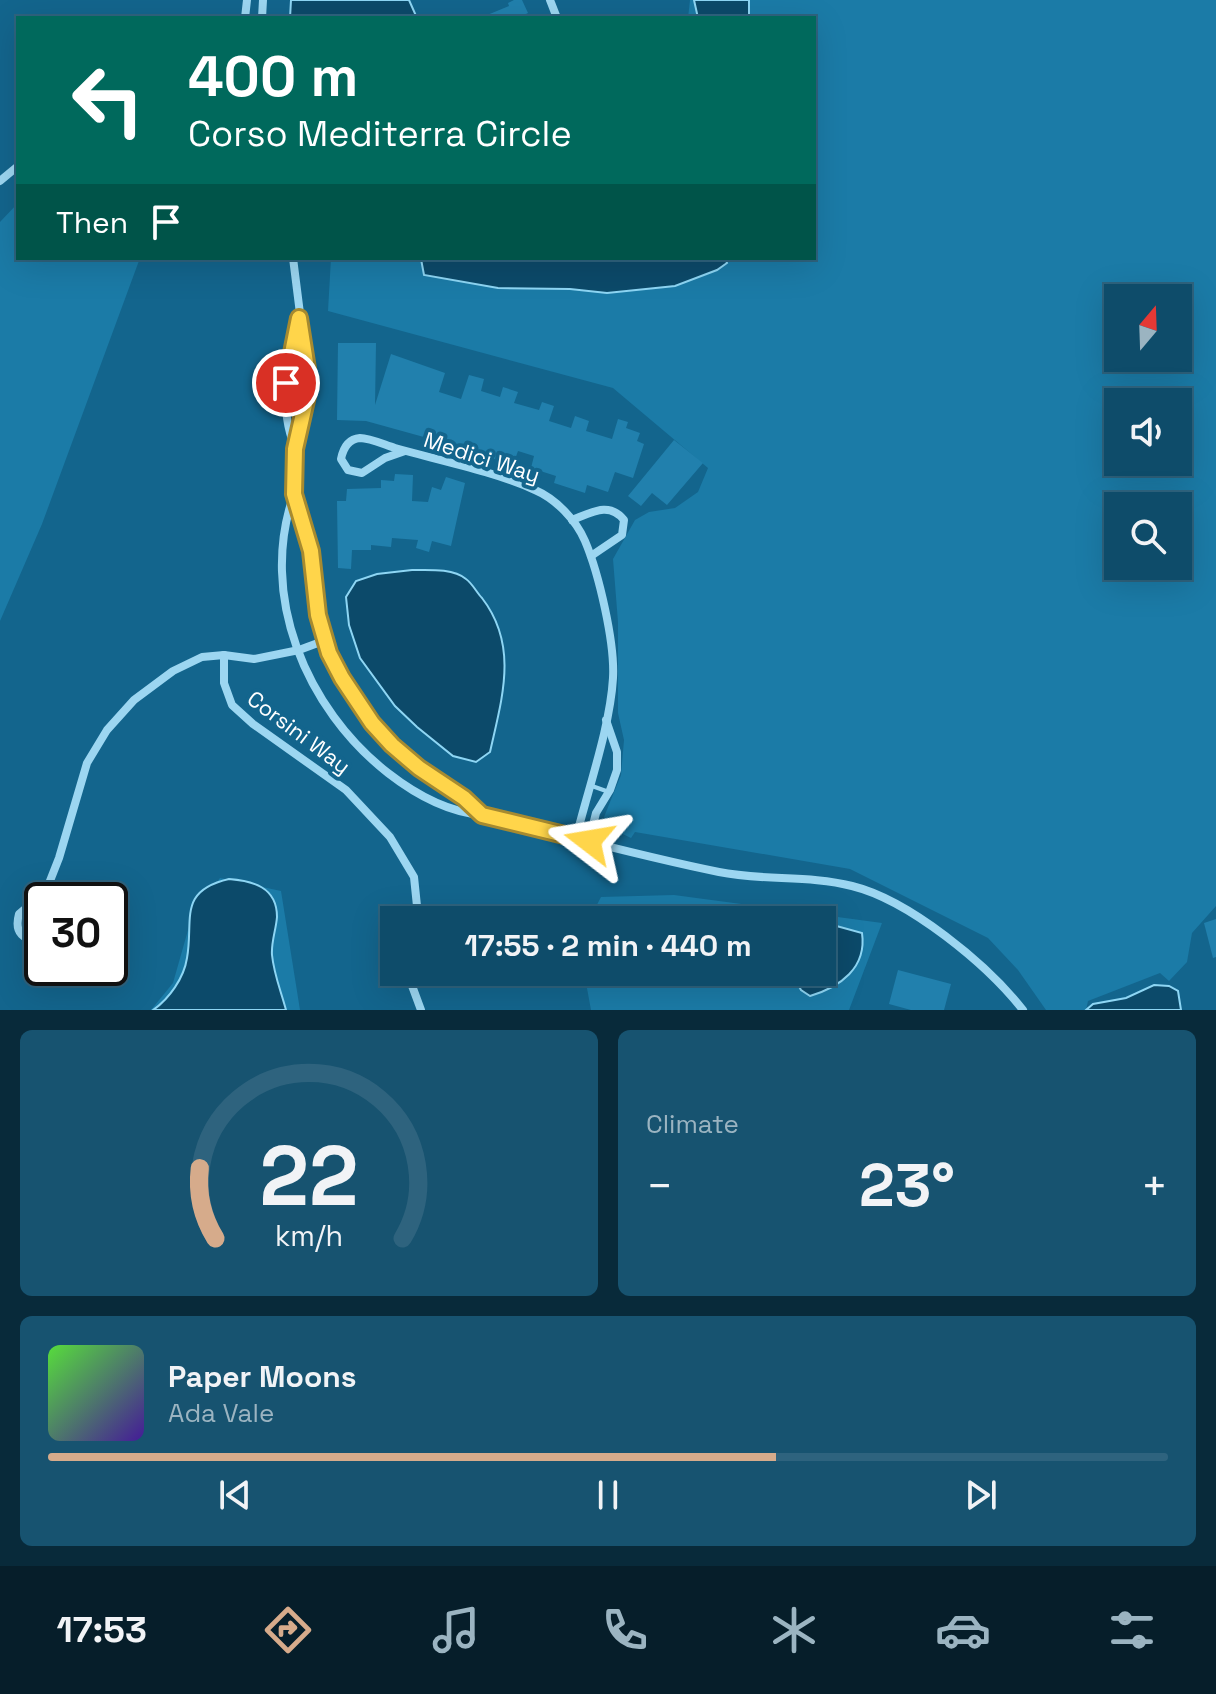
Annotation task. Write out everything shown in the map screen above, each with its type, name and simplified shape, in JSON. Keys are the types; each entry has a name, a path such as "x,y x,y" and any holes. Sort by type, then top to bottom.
{"street":[{"path":"0,181 16,168"},
{"path":"294,260 298,277 307,396 295,449 294,494 281,541 286,611 313,686 336,723 370,759 401,783 430,800 462,813 482,815 750,878 851,885 879,894 907,909 949,940 1023,1010"},
{"path":"295,449 286,425 286,383 299,318"},
{"name":"Medici Way","path":"405,451 385,458 362,473 348,470 341,459 349,443 360,438 405,451 537,490 557,504 585,539 611,650 613,676 606,719 576,838"},
{"path":"294,494 311,551 318,615 342,678 372,723 392,745 482,815"},
{"path":"572,520 605,508 618,512 624,520 622,535 591,556"},
{"name":"Corsini Way","path":"326,640 299,650 254,659 224,655 224,683 232,705 253,724 346,790 390,837 414,877 417,906"},
{"path":"52,882 87,763 107,730 134,700 173,671 202,657 224,655"},
{"name":"Medici Way","path":"589,841 598,808 609,792 617,770 617,753 606,719"},
{"path":"24,910 17,921 20,935 24,937"},
{"path":"412,986 421,1010"}],"lane":[{"path":"599,748 617,753"},
{"path":"589,785 609,792"}],"shaded area":[{"path":"291,0 409,0 416,16 290,16"},
{"path":"690,0 1216,0 1216,906 1192,933 1187,962 1169,981 1160,973 1088,1001 1086,1010 1046,1010 1018,970 988,938 850,869 635,832 631,838 608,827 604,817 621,775 624,740 618,713 618,622 613,559 635,520 649,512 675,508 698,492 708,468 613,388 328,311 331,260 816,260 816,16 688,16"},
{"path":"694,0 749,0 749,16 698,16"},
{"path":"16,205 16,260 139,260 42,524 0,621 0,222"},
{"path":"421,260 726,260 727,263 675,286 607,293 498,288 424,275"},
{"path":"412,570 447,571 461,575 482,598 501,635 504,673 499,712 490,752 476,762 453,756 395,706 360,658 349,625 346,597 356,581 377,574"},
{"path":"220,878 281,891 300,1010 151,1010 173,983 192,916"},
{"path":"229,879 255,884 273,899 277,917 272,955 286,1010 153,1010 170,994 183,973 195,899 201,891"},
{"path":"674,895 756,906 596,906 601,897"},
{"path":"836,917 882,923 849,1010 591,1010 587,986 836,986"},
{"path":"836,926 862,933 856,966 836,984"},
{"path":"1154,985 1169,986 1178,991 1181,1010 1086,1010 1093,1004 1126,998"},
{"path":"799,986 833,986 810,996"}],"building":[{"path":"522,0 528,13 521,16 485,16 509,6 508,3"},
{"path":"338,343 376,343 375,405 391,354 445,373 439,392 461,399 469,375 484,379 481,391 500,397 503,387 518,392 514,403 539,410 542,402 554,406 549,421 571,428 575,416 589,421 586,431 612,439 618,419 628,422 626,428 640,433 637,441 644,444 633,478 615,472 608,492 587,485 585,493 554,483 556,476 531,468 534,456 518,451 513,465 448,444 449,441 432,435 431,439 366,421 337,420"},
{"path":"674,440 703,463 667,505 652,493 641,506 628,496"},
{"path":"395,474 413,475 412,501 428,502 432,487 441,490 446,477 465,483 451,546 432,541 429,552 416,548 418,540 392,538 391,547 371,545 371,550 352,550 351,569 338,568 337,501 346,501 347,489 381,488 381,480 394,481"},
{"path":"1216,919 1216,957 1213,958 1204,923"},
{"path":"898,970 951,984 944,1010 911,1010 889,1004"}],"route":[{"path":"286,383 299,318 307,369 307,396 302,429 295,449 294,494 311,551 318,615 329,653 342,678 372,723 392,745 482,815 589,841"}]}
